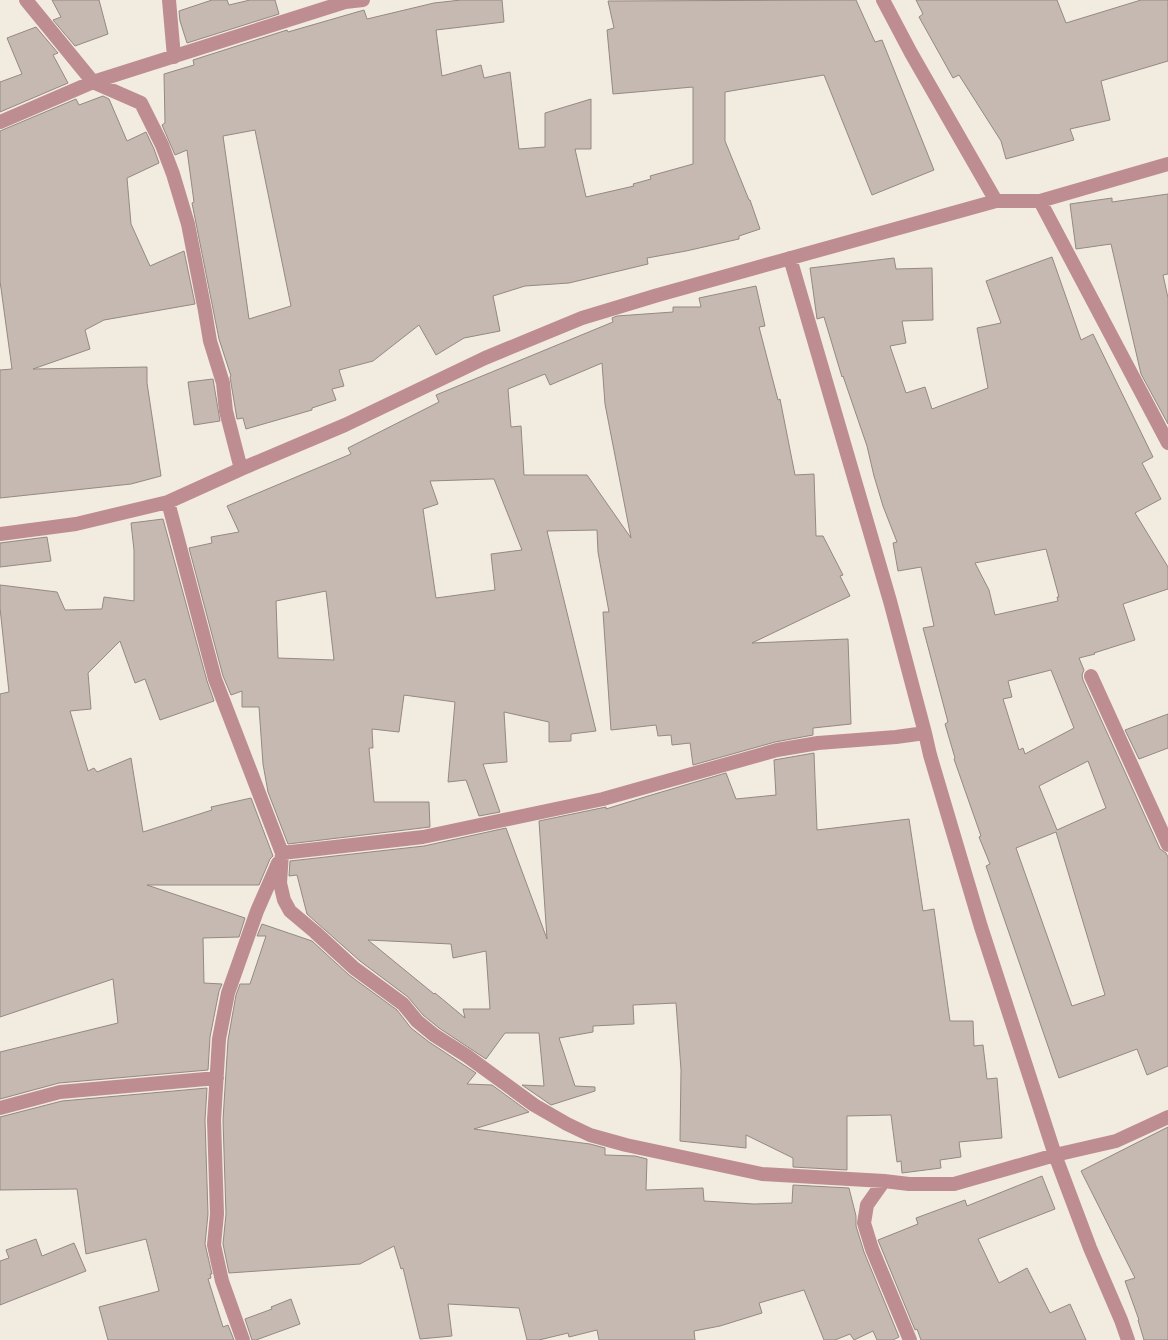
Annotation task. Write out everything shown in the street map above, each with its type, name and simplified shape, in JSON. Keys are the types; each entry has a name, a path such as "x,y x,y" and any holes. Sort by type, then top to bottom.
{"street":[{"path":"26,0 94,82 141,103 162,145 188,224 210,341 223,383 226,411 240,470"},
{"path":"168,0 174,57"},
{"path":"0,122 94,82 345,2 363,0"},
{"path":"883,0 996,202"},
{"path":"0,534 76,524 168,502 345,425 485,358 582,318 790,258 996,202 1040,201 1168,164"},
{"path":"1040,201 1168,443"},
{"path":"790,258 890,601 930,755 981,927 1054,1155 1128,1340"},
{"path":"168,502 215,679 282,853 280,883 284,900 290,911 354,968 403,1004 434,1035 534,1104 567,1124 590,1135 762,1174 909,1184 954,1184 1054,1155 1116,1141 1168,1117"},
{"path":"1091,676 1168,845"},
{"path":"282,853 423,838 603,799 777,750 818,743 925,733"},
{"path":"243,1340 222,1281 214,1245 217,1214 214,1120 219,1039 228,993 257,911 282,853"},
{"path":"0,1108 60,1092 217,1078"},
{"path":"884,1181 867,1205 864,1223 872,1249 910,1340"}],"building":[{"path":"52,0 99,0 108,34 75,46 53,20 61,17"},
{"path":"212,0 227,0 229,5 250,0 275,0 279,14 187,43 179,11"},
{"path":"461,0 502,0 504,22 436,30 442,76 481,65 484,78 510,72 519,149 545,147 545,113 591,99 591,149 575,149 586,197 634,186 633,184 651,179 650,176 693,164 693,87 613,94 607,30 614,28 608,1 856,0 875,42 882,40 934,170 872,195 824,75 725,92 725,141 760,229 739,236 739,239 647,258 648,264 569,283 525,286 493,296 500,331 464,338 436,355 419,325 373,361 339,370 344,386 332,389 336,400 312,408 312,410 246,429 243,418 237,419 231,376 219,339 192,203 194,202 187,150 175,155 162,125 165,123 164,74 194,65 193,60 287,30 288,32 364,10 367,19 434,3","holes":["255,130 291,306 249,319 223,136"]},
{"path":"916,0 1057,0 1066,23 1141,0 1168,0 1168,61 1101,81 1110,120 1070,129 1074,140 1006,159 1001,141 959,75 953,78 919,17 923,14"},
{"path":"36,27 58,53 53,55 68,83 0,112 0,82 22,74 7,38"},
{"path":"103,96 109,99 127,141 146,132 159,163 127,178 131,224 150,266 184,251 195,304 104,320 85,330 90,349 33,369 147,367 147,383 161,476 131,484 0,498 0,370 12,369 0,281 0,131 76,99 79,105"},
{"path":"1168,194 1168,274 1163,275 1168,298 1168,424 1141,374 1111,244 1076,249 1070,204 1112,198 1112,202"},
{"path":"1052,257 1081,340 1093,334 1153,457 1142,463 1161,499 1135,513 1168,567 1168,589 1123,604 1135,640 1079,658 1084,670 1083,680 1160,849 1168,857 1168,1066 1147,1075 1137,1049 1059,1078 986,866 990,864 979,837 981,836 954,759 945,724 948,722 923,628 934,626 921,567 898,571 893,543 897,542 883,506 867,446 842,377 824,317 817,319 810,268 894,258 896,269 932,268 933,320 902,321 906,343 890,346 906,393 925,387 932,409 988,388 977,328 1001,323 986,281","holes":["1046,549 1059,597 1057,597 1058,601 995,615 989,590 975,563","1051,670 1074,728 1025,754 1023,748 1019,750 1003,699 1012,697 1008,681","1088,761 1106,808 1057,830 1039,786","1056,832 1105,995 1072,1006 1016,848"]},
{"path":"756,286 765,326 759,327 778,400 780,399 795,475 814,474 816,536 823,536 843,575 840,576 850,596 752,643 848,639 851,724 813,728 813,735 775,742 693,765 690,743 672,745 671,735 658,736 656,725 611,730 603,612 609,612 598,552 597,530 547,531 596,731 571,734 571,741 549,742 549,722 504,712 507,762 483,764 500,812 479,816 466,780 448,782 455,702 404,695 399,732 372,729 373,748 369,748 374,802 429,802 430,827 288,844 268,792 263,764 259,707 242,707 242,691 231,695 223,676 189,548 212,543 211,537 239,532 227,506 351,454 348,448 439,402 436,395 613,322 612,318 617,316 673,312 673,307 701,307 699,298","holes":["602,363 605,404 631,538 587,475 524,475 521,426 511,427 508,389 545,374 550,385","494,479 522,550 491,554 495,590 436,598 423,509 438,504 430,481","326,591 334,660 278,658 276,601"]},
{"path":"213,379 220,421 194,425 188,382"},
{"path":"163,519 214,701 160,720 145,679 135,683 120,641 88,673 91,709 70,711 88,771 94,768 97,772 131,758 143,832 212,810 211,807 251,798 273,856 259,885 147,885 245,918 239,937 203,938 204,983 222,984 210,1037 208,1070 59,1083 0,1099 0,1052 118,1023 113,979 0,1017 0,694 9,692 0,608 0,585 57,592 65,610 102,609 104,597 134,601 134,550 131,523"},
{"path":"47,537 51,561 0,567 0,543"},
{"path":"1168,714 1168,748 1139,759 1125,730"},
{"path":"814,753 817,830 909,819 923,911 934,909 950,1021 973,1021 974,1046 983,1045 987,1079 997,1078 1002,1138 959,1142 961,1157 940,1160 941,1168 902,1173 901,1161 897,1162 891,1115 847,1116 847,1170 793,1167 793,1158 746,1135 746,1148 680,1141 681,1070 676,1003 633,1005 634,1024 593,1026 593,1032 559,1038 575,1086 595,1087 595,1091 551,1105 522,1085 544,1086 539,1033 505,1033 486,1059 439,1028 423,1015 408,997 360,961 307,914 297,875 289,876 290,861 424,846 506,828 547,939 539,821 606,807 606,809 726,773 736,799 776,795 774,760","holes":["368,940 451,944 453,958 486,951 490,1009 463,1009 465,1018"]},
{"path":"262,924 312,941 349,975 397,1010 411,1028 476,1073 467,1084 492,1085 529,1112 474,1129 590,1144 605,1148 605,1155 635,1156 647,1159 646,1190 703,1188 704,1201 754,1204 792,1203 793,1185 849,1188 856,1216 856,1226 864,1252 899,1337 893,1340 877,1340 873,1331 854,1340 850,1334 835,1340 824,1340 804,1290 759,1303 762,1313 720,1326 694,1331 695,1340 599,1340 597,1330 569,1337 568,1333 539,1340 527,1340 519,1308 448,1304 452,1336 420,1339 403,1268 401,1269 394,1246 360,1264 229,1273 223,1244 226,1214 223,1120 228,1040 236,995 240,984 250,984 266,936 257,936"},
{"path":"207,1088 205,1120 208,1214 205,1244 212,1274 210,1274 211,1278 208,1279 223,1327 228,1325 234,1340 108,1340 99,1307 159,1291 146,1239 86,1254 77,1189 0,1190 0,1117 62,1101"},
{"path":"1168,1127 1168,1340 1144,1340 1125,1281 1135,1278 1081,1171"},
{"path":"1042,1176 1055,1209 978,1239 999,1283 1027,1268 1050,1313 1070,1304 1086,1340 921,1340 917,1329 915,1330 878,1240 918,1224 916,1218 965,1200 967,1206"},
{"path":"36,1239 42,1256 74,1243 86,1271 0,1305 0,1261 9,1258 6,1250"},
{"path":"291,1299 300,1324 252,1340 245,1319 272,1309 271,1307"}]}
